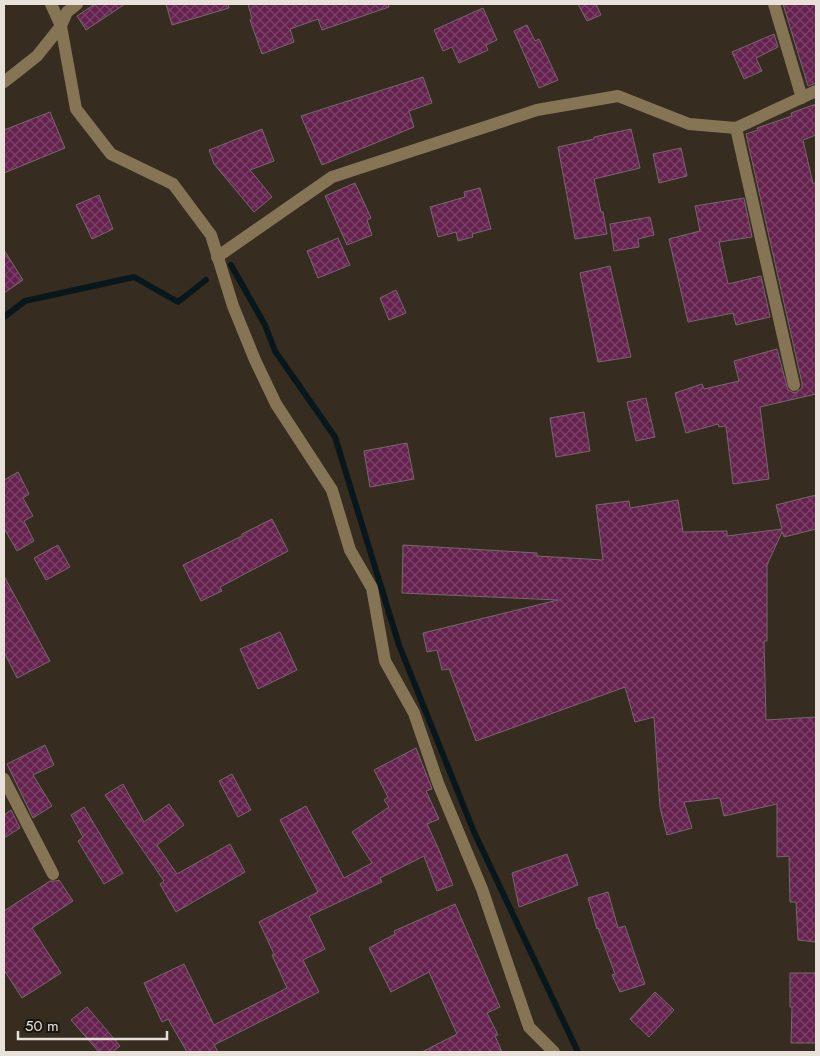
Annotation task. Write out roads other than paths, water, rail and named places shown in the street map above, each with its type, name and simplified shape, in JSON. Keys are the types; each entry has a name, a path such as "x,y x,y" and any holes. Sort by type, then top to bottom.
{"street":[{"path":"51,4 60,26 76,109 111,154 173,184 211,235 232,306 276,404 332,490 350,550 372,588 385,661 414,713 438,784 482,889 529,1027 554,1052"},
{"path":"4,82 37,56 60,26 67,12 77,4"},
{"path":"774,4 802,98"},
{"path":"217,256 332,177 537,110 618,96 689,124 736,128 816,91"},
{"path":"736,128 794,385"},
{"path":"4,779 53,874"}],"waterway":[{"path":"231,265 265,325 275,351 335,437 399,645 474,832 578,1052"},
{"path":"4,317 25,301 134,277 178,302 206,280"}]}
